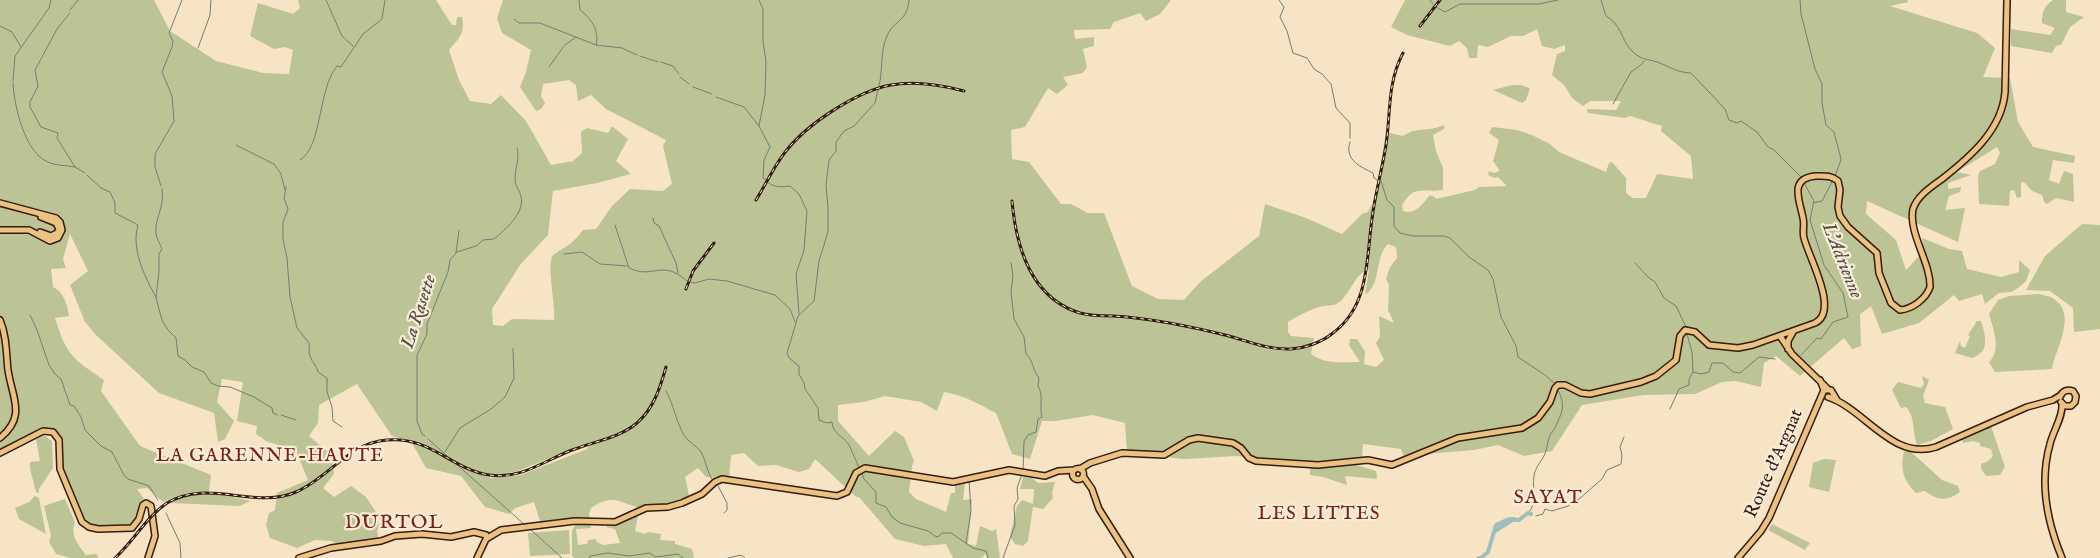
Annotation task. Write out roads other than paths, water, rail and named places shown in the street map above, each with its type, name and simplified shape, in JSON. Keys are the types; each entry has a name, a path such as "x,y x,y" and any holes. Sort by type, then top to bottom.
{"main road":[{"path":"1079,473 1090,463 1125,453 1163,456 1189,440 1198,438 1233,443 1249,458 1256,461 1315,465 1366,460 1388,465 1395,464 1414,454 1453,440 1528,426 1544,411 1558,385 1565,385 1585,394 1646,380 1661,372 1676,360 1680,336 1687,330 1695,332 1708,344 1731,348 1748,347 1818,322 1824,313 1821,284 1804,238 1804,220 1798,197 1799,184 1808,178 1828,176 1838,181 1840,216 1848,227 1876,253 1879,273 1894,307 1900,310 1905,309 1927,295 1930,281 1913,222 1913,210 1924,193 1973,154 2000,114 2005,92 2007,0"},
{"path":"0,204 53,221 59,229 55,235 49,236 30,228 0,229"},
{"path":"0,320 6,339 8,370 16,409 12,424 0,437"},
{"path":"0,325 4,340 6,370 14,404 12,421 0,437"},
{"path":"1788,350 1788,341 1793,332"},
{"path":"1780,336 1788,350 1820,380 1827,393 1896,442 1910,448 1922,449 1939,446 2033,405 2053,400 2068,390 2076,395 2074,404 2064,404 2053,400"},
{"name":"Route d'Argnat","path":"1738,558 1761,531 1769,518 1818,404 1827,393"},
{"path":"2061,395 2064,404 2048,454 2045,490 2050,523 2062,558"},
{"path":"0,455 46,430 52,431 57,435 59,442 60,469 79,518 86,525 98,529 128,529 138,522 142,507 145,504 151,506 155,536 148,558"},
{"path":"27,440 43,433 52,434 57,443 56,458 59,474 75,515 80,524 86,528 98,531 128,530 137,526 145,504 150,505 153,512"},
{"path":"299,558 326,550 380,541 393,536 422,534 450,537 471,533 485,537 500,530 572,521 613,522 644,509 673,506 686,502 702,494 717,481 724,479 837,496 848,492 856,473 865,468 953,482 1009,470 1045,476 1062,471 1079,473 1090,485 1099,508 1130,558"},
{"path":"478,558 485,537"}],"waterway":[{"path":"13,81 15,56 49,8 51,0"},
{"path":"70,10 78,0"},
{"path":"161,186 155,167 155,154 174,121 172,96 162,72 172,47 173,41 169,33 182,0"},
{"path":"198,48 210,15 211,0"},
{"path":"326,0 342,36 353,46"},
{"path":"300,160 313,143 326,89 331,77 337,66 341,67 363,34 382,19 385,0"},
{"path":"579,0 580,10 588,17 596,30 596,45"},
{"path":"759,0 763,9 763,41 766,62 765,95 759,126"},
{"path":"879,86 882,54 887,36 893,26 906,13 909,0"},
{"path":"1279,0 1284,7 1280,17 1287,31 1293,53 1307,58 1314,69 1322,74 1331,84 1336,108 1350,123 1350,138"},
{"path":"1430,0 1433,4"},
{"name":"L'Adrienne","path":"1434,6 1445,12 1460,4 1539,4 1558,0"},
{"name":"L'Adrienne","path":"1601,0 1606,16 1615,23 1628,46 1635,54 1676,70 1691,73 1725,109 1729,120 1737,123 1741,121 1757,132 1768,147 1774,150 1802,178"},
{"path":"1800,0 1801,14 1815,69 1822,84 1822,103 1826,125 1834,132 1841,160 1835,176"},
{"path":"70,13 57,29 35,70 38,86 30,102 30,107 41,127 58,133 57,138 75,167 85,173"},
{"path":"514,19 519,23 540,23 596,45 622,48 637,55"},
{"path":"0,26 12,32 21,47"},
{"path":"565,45 576,37"},
{"path":"549,67 564,46"},
{"path":"640,56 658,62"},
{"path":"1613,104 1631,72 1644,61"},
{"path":"661,62 673,66 679,74"},
{"path":"680,77 689,84"},
{"path":"13,83 18,116 33,149 48,162 75,167"},
{"path":"693,87 712,94"},
{"path":"859,468 848,444 834,430 832,422 827,423 819,420 818,408 805,389 799,374 799,366 789,358 787,353 798,316 814,301 819,261 828,232 826,185 829,160 836,151 836,142 844,131 854,126 875,103 878,90"},
{"path":"716,97 744,107 759,126 770,147 764,160 763,178 766,180"},
{"path":"1350,142 1349,154 1351,158 1373,173 1374,178 1377,180"},
{"path":"236,145 274,164 281,174 285,190"},
{"path":"457,252 476,246 483,240 494,239 517,215 521,203 515,182 517,148"},
{"path":"87,175 101,188 110,192 115,203 115,213 138,225 136,234 137,252 143,271 156,297"},
{"path":"1813,203 1822,201 1833,180"},
{"path":"1381,181 1387,200 1394,207 1394,226 1400,233 1413,236 1444,236 1450,238 1469,257 1488,270 1493,279 1501,317 1516,346 1518,357 1555,384"},
{"path":"768,182 775,186 790,186 799,194 807,211 804,250 796,274 799,314"},
{"name":"L'Adrienne","path":"1801,355 1817,338 1821,339 1833,322 1848,317 1843,293 1824,265 1810,220 1814,201 1804,183"},
{"path":"286,187 284,198 288,209 283,222 283,239 287,258 290,297 297,328 309,343 309,354 318,372 327,378 327,392 332,407 333,421 342,427"},
{"path":"162,189 163,196 156,228 156,236 162,249 159,254 156,298 162,320 167,329 176,338 178,356 192,367 204,372 211,383 230,387 254,397 272,408 273,413 277,415"},
{"path":"653,218 654,223 659,226 676,263 678,273"},
{"path":"615,225 629,268 645,272 670,271 687,281"},
{"name":"La Rasette","path":"425,436 422,434 417,421 417,355 427,334 427,324 448,272 450,260 456,253 459,230"},
{"path":"564,254 582,252 600,264 627,266"},
{"path":"1011,263 1013,276 1011,292 1014,319 1024,337 1026,354 1039,378 1038,386 1041,398 1042,417 1038,419 1036,432 1028,435 1024,441 1023,470"},
{"path":"1635,263 1655,282 1664,298 1676,306 1686,327"},
{"path":"690,282 695,283 709,279 727,281 775,295 790,309 795,322"},
{"path":"30,315 49,365 61,379 70,405 74,406 81,417 85,430 101,446 112,452 128,479 149,486 158,500"},
{"path":"1687,334 1692,352 1693,372"},
{"path":"445,452 460,428 491,409 505,397 514,378 513,348"},
{"name":"L'Adrienne","path":"1670,409 1679,389 1689,385 1689,379 1693,372 1701,374 1709,372 1712,363 1723,363 1733,372 1740,373 1759,357 1775,359"},
{"path":"1528,513 1534,500 1535,470 1546,452 1549,437 1562,412 1562,399 1557,388"},
{"path":"666,391 681,430 701,452 713,481"},
{"path":"281,415 296,420"},
{"name":"L'Adrienne","path":"1536,516 1543,514 1545,509 1552,511 1568,506 1602,479 1607,470 1621,464 1622,455 1620,447 1624,437"},
{"path":"428,439 525,525"},
{"path":"861,471 864,479 876,492 876,503 886,507 892,517 900,523 928,531 938,537 942,533 951,533 973,548 986,551 988,558"},
{"path":"1003,558 1015,525 1014,506 1018,499 1017,488 1022,474"},
{"path":"966,543 971,511 969,480"},
{"path":"717,484 727,503 727,510 724,513"},
{"path":"166,513 180,543 181,558"},
{"path":"1481,558 1488,552 1496,525 1509,519 1519,520 1528,513 1531,514"},
{"path":"1495,531 1514,519"},
{"path":"530,529 562,558"},
{"path":"589,558 590,556 608,553 629,556 649,553 656,557 678,554 683,558"},
{"path":"728,558 741,555 745,558"},
{"path":"1477,558 1482,556"}],"railway":[{"path":"1420,26 1440,0"},
{"path":"1012,201 1017,235 1029,268 1049,296 1063,306 1088,315 1142,319 1186,326 1275,348 1297,348 1314,344 1329,336 1345,322 1354,309 1360,295 1367,266 1373,210 1386,145 1390,98 1394,76 1403,53"},
{"path":"756,200 778,163 795,141 819,120 848,101 878,88 909,83 928,84 964,91"},
{"path":"686,289 693,271 714,243"},
{"path":"115,558 146,522 167,503 183,496 199,493 264,498 280,497 308,486 350,454 373,442 402,440 416,443 475,472 489,475 501,476 523,472 564,453 615,436 637,423 652,404 659,390 666,367"}],"district":[{"name":"LA GARENNE-HAUTE","path":"270,457"},
{"name":"SAYAT","path":"1548,499"},
{"name":"LES LITTES","path":"1319,515"},
{"name":"DURTOL","path":"394,524"}]}
